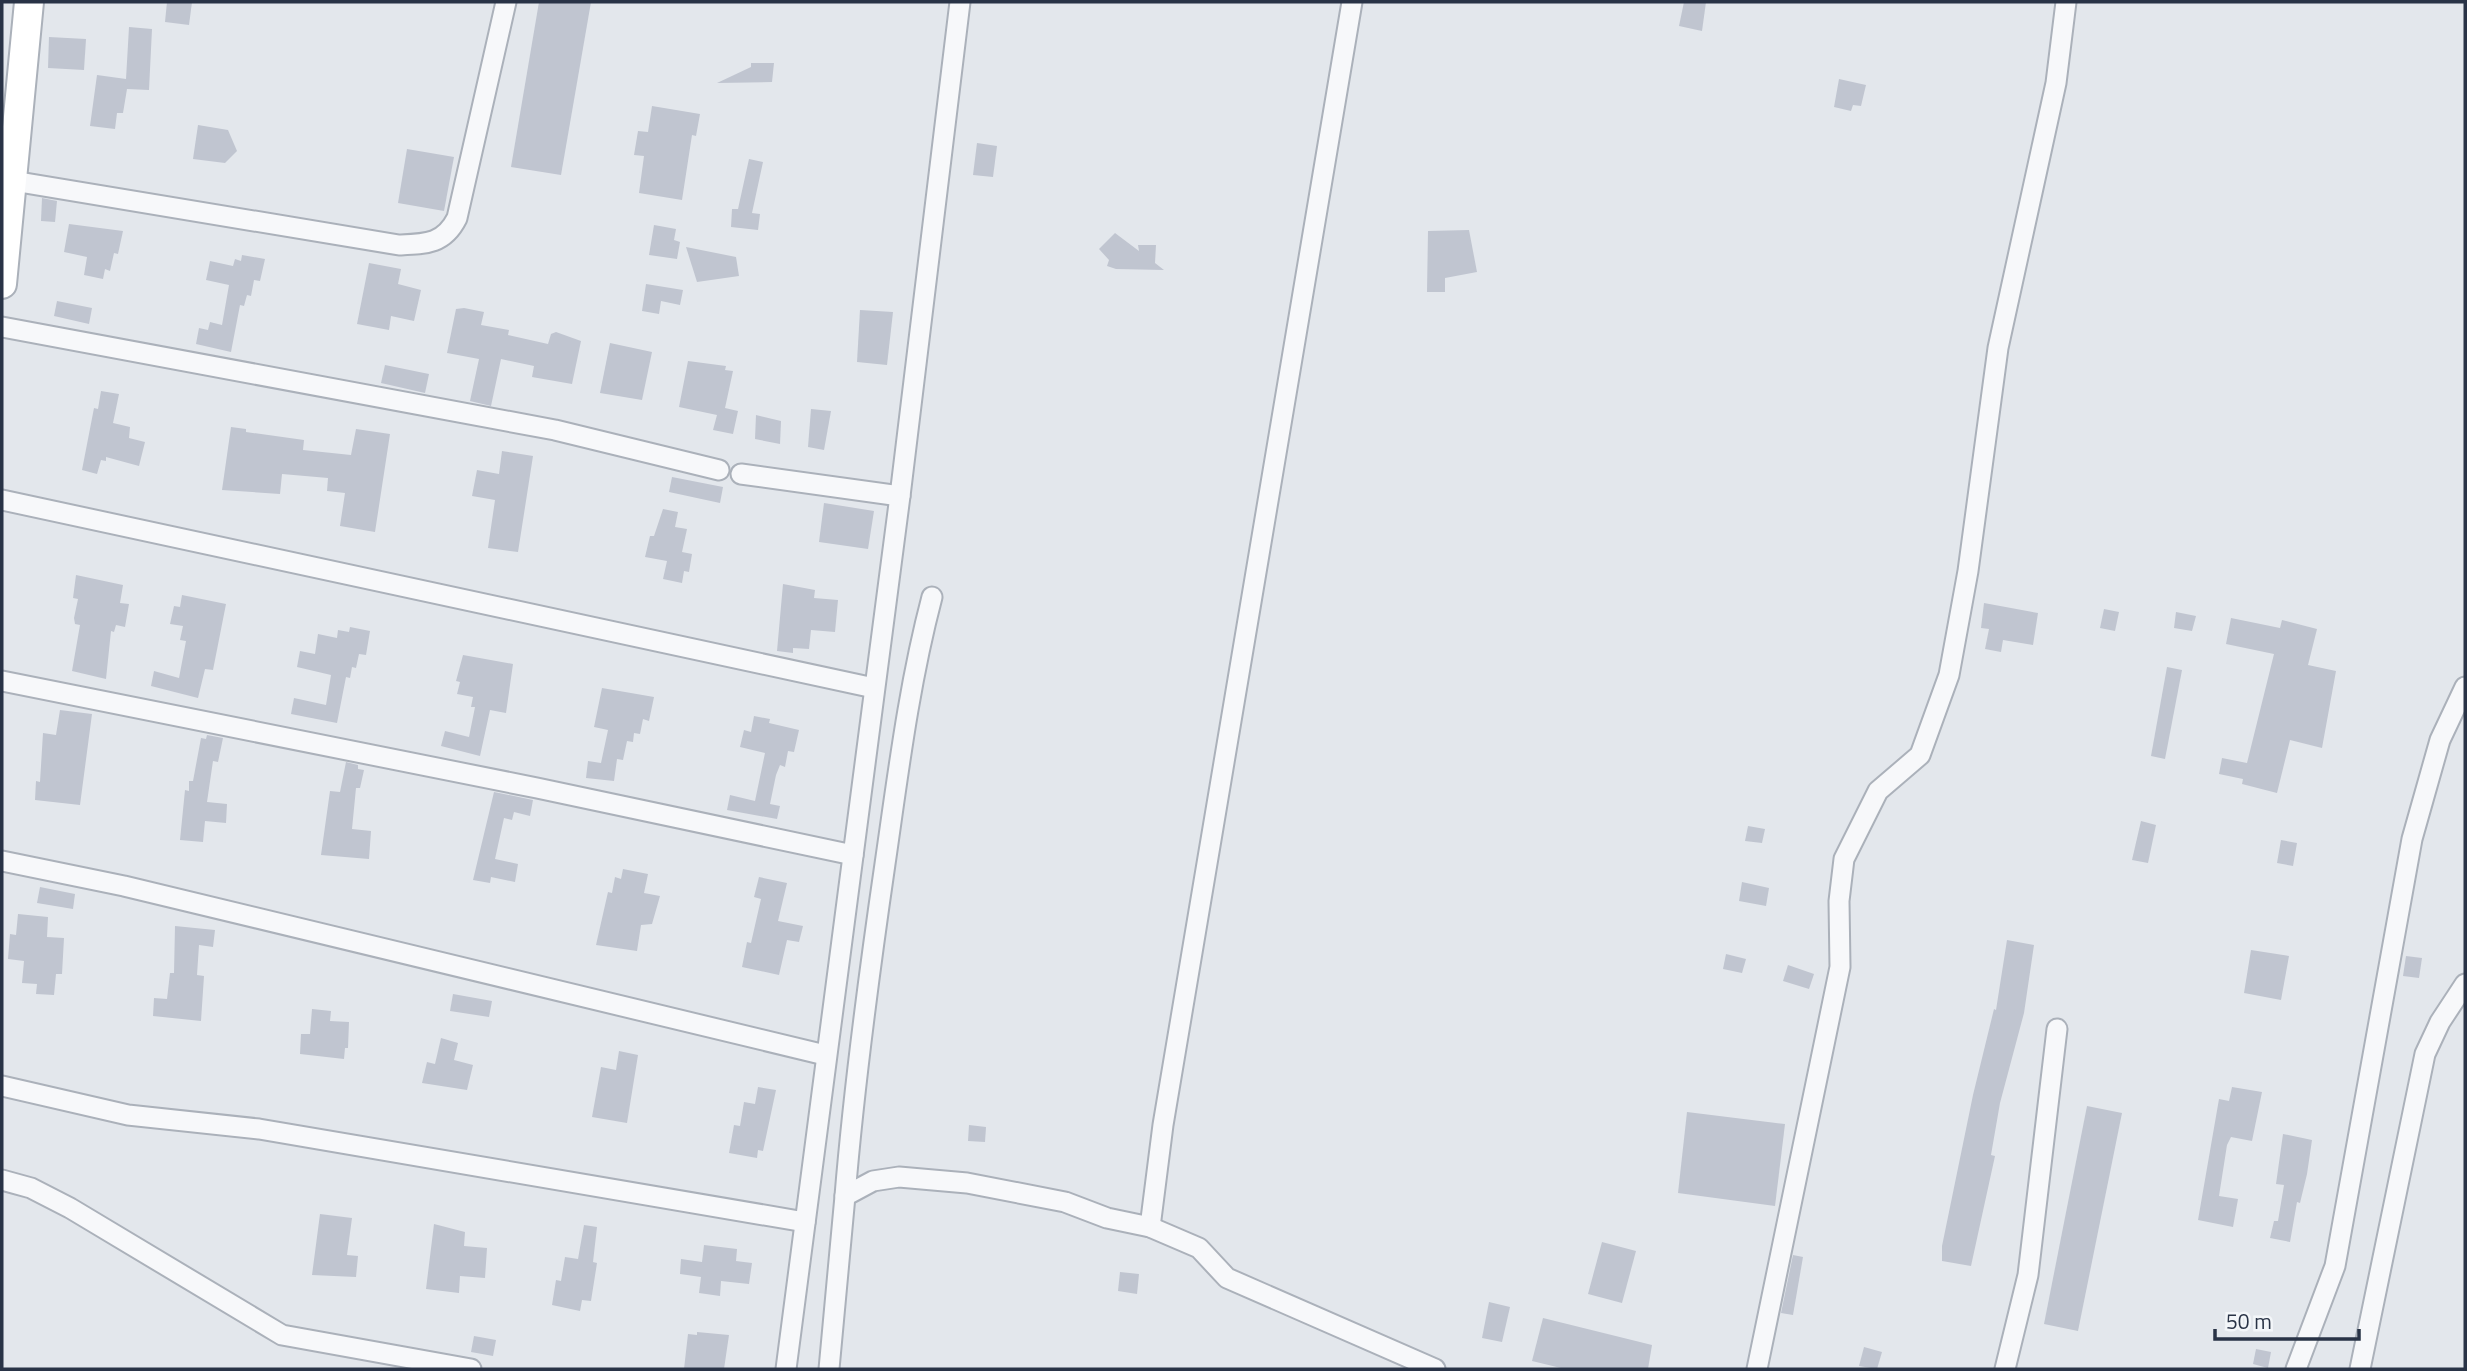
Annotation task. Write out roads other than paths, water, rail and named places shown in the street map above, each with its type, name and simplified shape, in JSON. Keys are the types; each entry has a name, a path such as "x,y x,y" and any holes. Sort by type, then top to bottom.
{"street":[{"path":"2,284 6,214 13,181 29,2"},
{"path":"13,181 399,245 436,242 451,231 457,218 506,2"},
{"path":"786,1369 900,496 960,2"},
{"path":"1150,1227 1163,1125 1352,2"},
{"path":"1756,1369 1840,967 1839,901 1844,859 1878,791 1920,755 1949,675 1968,571 1998,348 2056,82 2066,2"},
{"path":"2,327 555,430 719,470"},
{"path":"741,474 900,496"},
{"path":"2,500 874,688"},
{"path":"829,1369 855,1074 910,690 932,597"},
{"path":"2,681 537,788 853,855"},
{"path":"2296,1369 2335,1266 2412,839 2440,740 2465,687"},
{"path":"2,862 138,889 825,1055"},
{"path":"2360,1369 2425,1054 2440,1022 2465,984"},
{"path":"2005,1369 2028,1275 2057,1029"},
{"path":"2,1086 37,1097 128,1115 259,1129 805,1223"},
{"path":"845,1196 873,1181 899,1177 967,1183 1065,1202 1107,1218 1150,1227 1199,1248 1227,1278 1435,1369"},
{"path":"2,1180 31,1188 71,1208 282,1335 471,1369"}]}
